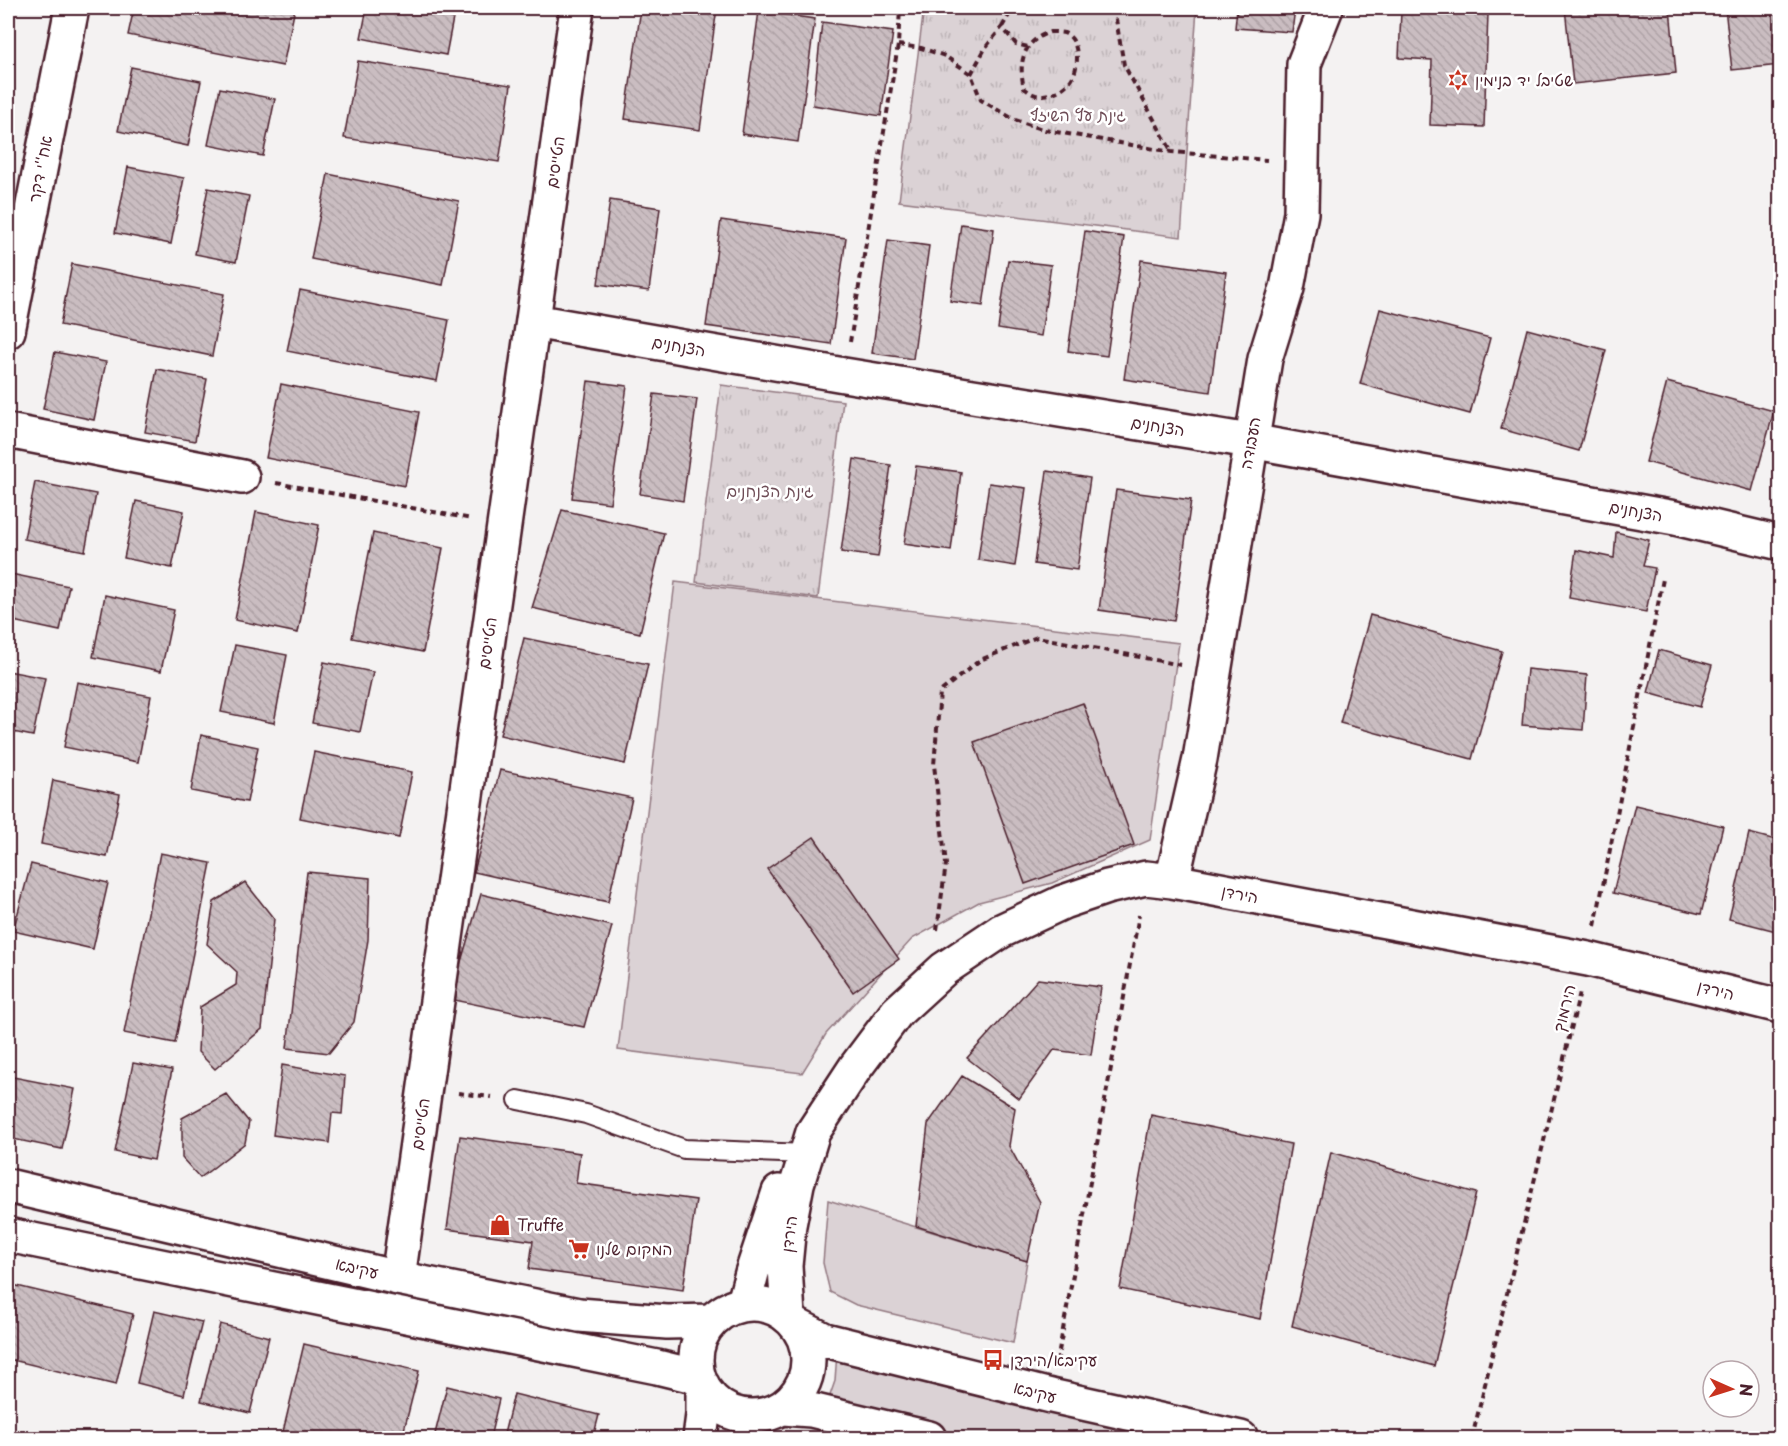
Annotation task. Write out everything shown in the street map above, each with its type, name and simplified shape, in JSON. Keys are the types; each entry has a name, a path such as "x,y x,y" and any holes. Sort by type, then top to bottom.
{"street":[{"name":"אח''י דקר","path":"8,331 72,8"},
{"name":"הטייסים","path":"398,1278 577,8"},
{"name":"העבודה","path":"1159,880 1200,759 1265,359 1287,288 1301,213 1304,64 1326,8"},
{"name":"הצנחנים","path":"533,321 844,375 1250,441 1675,518 1780,543"},
{"path":"8,431 242,477"},
{"name":"הירדן","path":"793,1321 785,1266 789,1225 797,1184 813,1132 855,1068 897,1012 944,969 1001,931 1053,907 1107,887 1159,880 1588,959 1780,1006"},
{"name":"הירדן","path":"744,1303 779,1191 807,1154"},
{"name":"עקיבא","path":"8,1186 398,1278 579,1315 667,1322 711,1321"},
{"path":"8,1234 646,1364 700,1382 712,1400 728,1411 746,1416 765,1420 812,1410 929,1438"},
{"path":"700,1438 703,1415 696,1351 701,1335 711,1321 726,1309 744,1303 764,1304 781,1310 793,1321 806,1340 809,1359 807,1378 797,1394 765,1420"},
{"name":"עקיבא","path":"793,1321 825,1340 1051,1396 1240,1438"}],"lane":[{"path":"518,1100 586,1114 684,1149 807,1154"}],"path":[{"path":"844,375 898,45 900,8"},
{"path":"971,74 986,47 1013,8"},
{"path":"1114,8 1124,65 1172,152"},
{"path":"1002,27 1016,44 1028,47"},
{"path":"1050,32 1065,33 1074,40 1077,58 1074,75 1061,90 1047,94 1034,94 1024,88 1021,75 1022,60 1028,47 1038,36 1050,32"},
{"path":"898,45 921,48 945,56 971,74 981,100 1015,120 1045,130 1172,152 1301,162"},
{"path":"242,477 504,524"},
{"name":"הירמוך","path":"1472,1438 1588,959 1663,579"},
{"path":"937,932 946,864 934,765 940,692 980,660 1037,637 1214,671"},
{"path":"1051,1396 1159,880"},
{"path":"424,1089 518,1100"}],"green space":[{"name":"גינת עץ השיזף","path":"924,8 1197,8 1181,237 899,201"},
{"name":"גינת הצנחנים","path":"721,385 843,401 818,598 696,582"},
{"path":"675,582 1179,643 1150,840 1052,883 979,902 912,939 826,1034 802,1073 618,1050"},
{"path":"828,1200 1027,1261 1013,1343 856,1305 830,1292 823,1263"},
{"path":"837,1352 1182,1438 975,1438 827,1404 835,1381"}],"building":[{"path":"134,8 295,8 283,66 128,35"},
{"path":"367,8 455,8 446,55 361,38"},
{"path":"641,8 717,8 700,130 625,119"},
{"path":"1237,8 1295,8 1292,32 1235,28"},
{"path":"1565,8 1670,8 1676,73 1573,84"},
{"path":"1725,8 1780,8 1780,65 1732,70"},
{"path":"759,11 815,19 798,142 742,134"},
{"name":"שטיבל יד בנימין","path":"1401,11 1488,14 1484,127 1430,125 1432,60 1399,58"},
{"path":"822,22 893,32 881,116 813,105"},
{"path":"358,61 511,85 499,162 344,138"},
{"path":"131,67 201,81 188,146 118,131"},
{"path":"220,88 275,99 263,156 208,145"},
{"path":"128,167 184,178 171,244 115,233"},
{"path":"328,174 459,201 443,285 311,259"},
{"path":"208,188 249,196 236,262 195,254"},
{"path":"610,200 660,208 649,291 598,284"},
{"path":"721,220 846,238 831,344 706,326"},
{"path":"961,224 994,229 983,306 950,301"},
{"path":"1085,231 1124,237 1107,356 1068,351"},
{"path":"888,240 929,246 913,359 872,353"},
{"path":"1008,260 1051,265 1041,336 998,329"},
{"path":"1141,260 1226,272 1210,392 1124,379"},
{"path":"72,264 224,294 212,356 60,325"},
{"path":"300,290 449,320 437,381 287,351"},
{"path":"1380,309 1490,338 1470,414 1360,384"},
{"path":"1527,329 1606,350 1579,451 1501,429"},
{"path":"55,352 106,362 94,420 43,409"},
{"path":"157,369 207,379 195,441 145,432"},
{"path":"588,381 627,386 610,503 572,498"},
{"path":"1667,382 1774,411 1752,491 1646,462"},
{"path":"281,384 419,412 405,486 266,458"},
{"path":"654,394 697,399 683,501 640,494"},
{"path":"854,459 891,465 878,557 841,552"},
{"path":"916,466 961,472 951,551 904,544"},
{"path":"1047,471 1090,478 1077,570 1034,564"},
{"path":"35,482 96,494 85,551 24,539"},
{"path":"989,483 1026,488 1015,566 978,560"},
{"path":"1116,490 1191,500 1174,621 1099,610"},
{"path":"136,501 184,511 172,568 124,558"},
{"path":"562,510 664,533 640,633 532,608"},
{"path":"256,512 319,525 298,633 235,620"},
{"path":"1616,532 1649,540 1643,566 1655,568 1646,612 1569,598 1576,550 1614,558"},
{"path":"373,533 443,548 423,652 352,638"},
{"path":"11,574 69,586 60,631 8,620 8,589"},
{"path":"105,595 174,610 161,671 93,657"},
{"path":"1370,615 1502,651 1472,759 1340,723"},
{"path":"524,638 648,664 625,764 500,735"},
{"path":"235,645 287,655 274,723 221,712"},
{"path":"1659,650 1712,665 1700,707 1648,693"},
{"path":"324,662 373,672 360,732 312,723"},
{"path":"1527,669 1587,675 1583,730 1522,725"},
{"path":"8,671 45,678 33,736 8,731"},
{"path":"77,682 151,696 138,762 64,747"},
{"path":"1083,703 1134,845 1025,884 974,742"},
{"path":"201,735 258,747 247,802 191,791"},
{"path":"314,752 412,772 399,838 300,818"},
{"path":"500,770 632,798 608,902 474,872"},
{"path":"8,773 11,774 8,793"},
{"path":"53,780 120,794 107,857 41,844"},
{"path":"1635,805 1723,826 1701,914 1613,893"},
{"path":"1749,833 1780,841 1780,932 1729,919"},
{"path":"814,837 899,959 853,992 767,869"},
{"path":"160,853 211,863 175,1043 124,1033"},
{"path":"31,864 108,883 93,949 13,931"},
{"path":"307,872 370,878 368,940 354,1022 329,1053 287,1048"},
{"path":"245,882 274,919 262,1029 215,1069 198,1052 200,1007 236,985 237,972 207,944 214,902"},
{"path":"481,894 612,926 584,1027 450,999"},
{"path":"1038,979 1101,987 1091,1055 1054,1050 1019,1099 967,1058"},
{"path":"133,1063 172,1070 154,1160 115,1152"},
{"path":"282,1065 345,1076 342,1114 332,1113 329,1143 273,1135"},
{"path":"8,1076 75,1089 62,1149 8,1138"},
{"path":"962,1076 1015,1108 1009,1146 1040,1202 1027,1261 916,1226 928,1124"},
{"path":"226,1094 249,1122 245,1143 200,1178 182,1158 182,1118"},
{"path":"1151,1115 1291,1144 1260,1319 1120,1289"},
{"path":"460,1136 580,1153 576,1183 696,1200 683,1290 529,1269 533,1241 447,1229"},
{"path":"1331,1152 1476,1193 1434,1366 1292,1326"},
{"path":"13,1285 133,1314 116,1385 8,1359 8,1310"},
{"path":"154,1311 202,1322 184,1395 137,1383"},
{"path":"220,1324 269,1337 250,1413 201,1401"},
{"path":"304,1344 419,1371 402,1438 293,1438 282,1436"},
{"path":"447,1386 499,1399 490,1438 434,1438"},
{"path":"514,1394 599,1415 593,1438 503,1438"}],"place":[{"name":"שטיבל יד בנימין","path":"1458,80"},
{"name":"Truffe","path":"500,1225"},
{"name":"המקום שלנו","path":"579,1249"},
{"name":"עקיבא/הירדן","path":"993,1360"}]}
